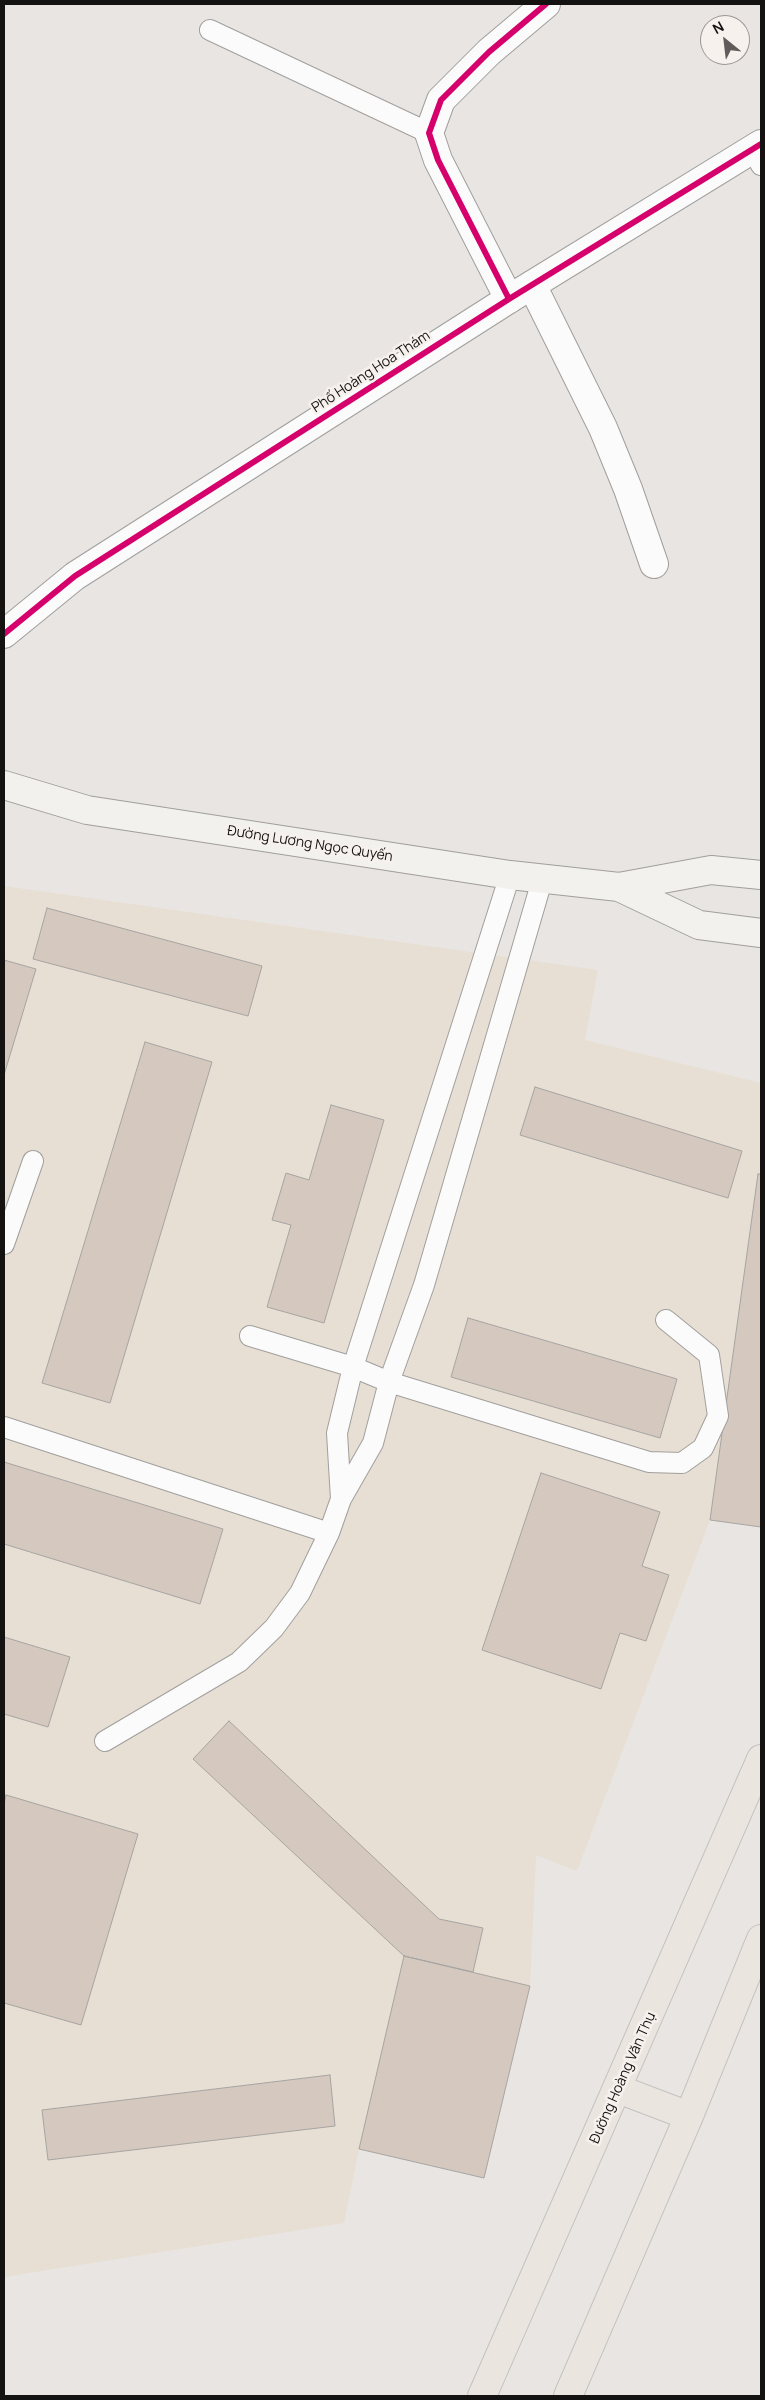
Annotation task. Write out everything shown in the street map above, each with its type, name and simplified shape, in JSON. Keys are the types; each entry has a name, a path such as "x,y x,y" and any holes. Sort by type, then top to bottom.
{"main road":[{"name":"Đường Lương Ngọc Quyến","path":"4,785 87,810 510,875 542,877 619,887 711,870 761,875"},
{"name":"Đường Lương Ngọc Quyến","path":"619,887 699,925 761,932"},
{"name":"Đường Hoàng Văn Thụ","path":"482,2396 761,1759"},
{"path":"568,2396 689,2116 761,1939"},
{"path":"618,2088 689,2116"}],"street":[{"path":"509,299 438,160 429,133 441,100 489,52 546,4"},
{"name":"Phố Hoàng Hoa Thám","path":"4,634 75,576 509,299 759,152"},
{"path":"532,285 604,428 654,564"}],"lane":[{"path":"210,30 429,133"},
{"path":"341,1499 337,1433 353,1366 510,875"},
{"path":"105,1741 239,1662 274,1628 300,1593 329,1533 341,1499 372,1443 389,1382 424,1285 542,877"},
{"path":"4,1244 33,1161"},
{"path":"250,1336 353,1366 389,1382 649,1462 682,1463 703,1448 718,1416 709,1355 666,1320"},
{"path":"4,1427 329,1533"}],"shaded area":[{"path":"4,886 598,970 585,1040 761,1083 761,1527 710,1520 577,1871 536,1855 530,1986 484,2178 359,2149 344,2223 4,2277"}],"building":[{"path":"47,908 262,966 248,1016 33,959"},
{"path":"4,960 36,969 4,1075"},
{"path":"145,1042 212,1062 110,1403 42,1383"},
{"path":"535,1087 742,1151 728,1198 520,1135"},
{"path":"331,1105 384,1120 324,1323 267,1307 291,1225 272,1220 286,1173 309,1180"},
{"path":"758,1174 761,1174 761,1527 710,1520"},
{"path":"468,1318 677,1379 660,1438 451,1377"},
{"path":"4,1462 223,1529 200,1604 4,1544"},
{"path":"541,1473 660,1512 642,1566 669,1575 646,1641 620,1633 601,1689 482,1650"},
{"path":"4,1637 70,1657 48,1727 4,1714"},
{"path":"229,1721 439,1919 483,1928 473,1972 404,1956 193,1759"},
{"path":"6,1795 138,1834 81,2025 4,2003 4,1804"},
{"path":"404,1956 530,1986 484,2178 359,2149"},
{"path":"330,2075 335,2126 48,2160 42,2110"}],"cycle path":[{"path":"509,299 438,160 429,133 441,100 489,52 546,4"},
{"path":"4,634 75,576 509,299 761,144"}]}
